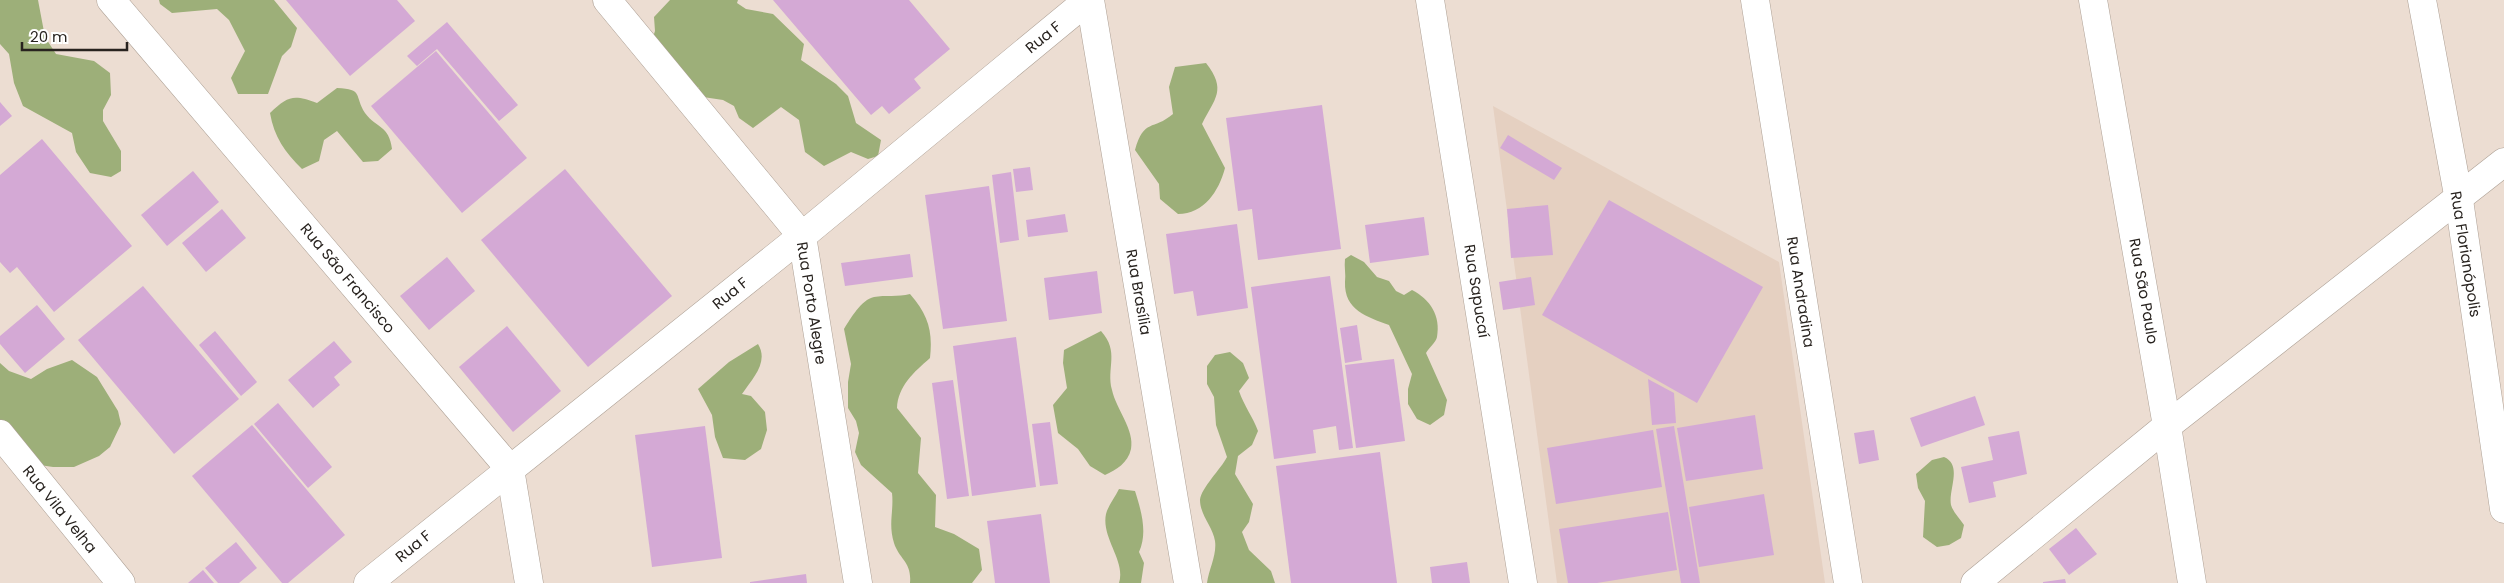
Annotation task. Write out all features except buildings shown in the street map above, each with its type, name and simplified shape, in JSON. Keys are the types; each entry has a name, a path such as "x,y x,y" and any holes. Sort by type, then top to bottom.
{"street":[{"name":"Rua São Francisco","path":"111,0 510,469"},
{"name":"Rua Porto Alegre","path":"608,0 802,236 858,583"},
{"name":"Rua F","path":"368,583 802,236 1089,0"},
{"name":"Rua Brasília","path":"1089,0 1188,583"},
{"name":"Rua Sapucaí","path":"1430,0 1523,583"},
{"name":"Rua Andradina","path":"1755,0 1848,583"},
{"name":"Rua São Paulo","path":"2093,0 2168,426 2192,583"},
{"name":"Rua Florianópolis","path":"2422,0 2459,200 2504,509"},
{"path":"1975,583 2168,426 2459,200 2504,162"},
{"name":"Rua Vila Velha","path":"0,434 121,583"},
{"path":"510,469 529,583"}],"shaded area":[{"path":"1493,106 1779,262 1825,583 1557,583"}],"green space":[{"path":"0,0 38,0 45,37 56,54 94,61 110,73 111,95 103,110 103,121 121,151 121,171 111,177 90,173 76,152 72,133 23,106 14,83 9,54 0,44"},
{"path":"159,0 274,0 297,28 291,47 282,56 268,94 238,94 231,78 245,51 229,20 217,9 172,13 160,4"},
{"path":"670,0 738,0 737,3 746,9 773,14 804,44 801,60 836,84 848,96 856,123 881,140 878,156 868,159 851,152 824,166 805,152 799,120 781,107 753,128 739,118 734,106 723,100 703,97 698,87 684,87 648,52 655,31 654,17"},
{"path":"1206,63 1216,80 1217,94 1202,124 1225,168 1219,185 1203,206 1187,213 1178,214 1160,199 1159,184 1135,150 1138,140 1146,129 1173,114 1169,87 1175,67"},
{"path":"337,88 351,90 357,94 365,113 385,131 392,149 378,161 363,162 337,131 324,140 319,161 302,169 277,137 270,113 291,98 302,98 317,103"},
{"path":"1351,255 1364,262 1377,277 1389,281 1396,291 1404,295 1412,290 1424,298 1436,315 1437,337 1426,353 1447,400 1444,415 1430,425 1417,419 1408,404 1408,389 1412,374 1389,325 1358,311 1348,299 1345,282 1345,259"},
{"path":"910,294 928,323 931,339 930,358 913,374 904,386 900,393 897,408 921,438 918,473 936,495 935,527 954,534 979,549 982,570 972,583 910,583 909,570 896,548 892,536 892,493 861,465 855,452 859,433 856,421 848,408 848,382 851,364 844,329 857,310 869,299 878,296"},
{"path":"1101,331 1110,346 1112,390 1128,427 1131,442 1131,449 1124,462 1105,475 1090,466 1078,449 1058,433 1053,405 1067,388 1063,363 1064,350"},
{"path":"758,344 762,357 761,364 742,394 751,396 765,412 767,430 761,449 745,460 723,458 715,437 712,415 698,389 729,362"},
{"path":"1230,352 1243,363 1249,378 1239,391 1258,431 1252,445 1238,456 1235,474 1253,504 1249,522 1242,532 1249,550 1271,571 1275,583 1207,583 1215,552 1215,541 1202,511 1200,500 1207,484 1227,457 1216,425 1214,397 1207,384 1207,366 1215,355"},
{"path":"72,360 97,377 118,411 121,424 110,447 99,456 74,467 53,467 33,464 0,429 0,363 9,371 31,379 47,369"},
{"path":"1944,457 1950,461 1954,472 1951,505 1964,525 1961,538 1949,545 1937,547 1923,537 1925,501 1918,488 1916,474 1932,460"},
{"path":"1119,489 1135,491 1141,514 1143,537 1139,552 1144,563 1141,583 1119,583 1119,566 1107,532 1106,514"}]}
